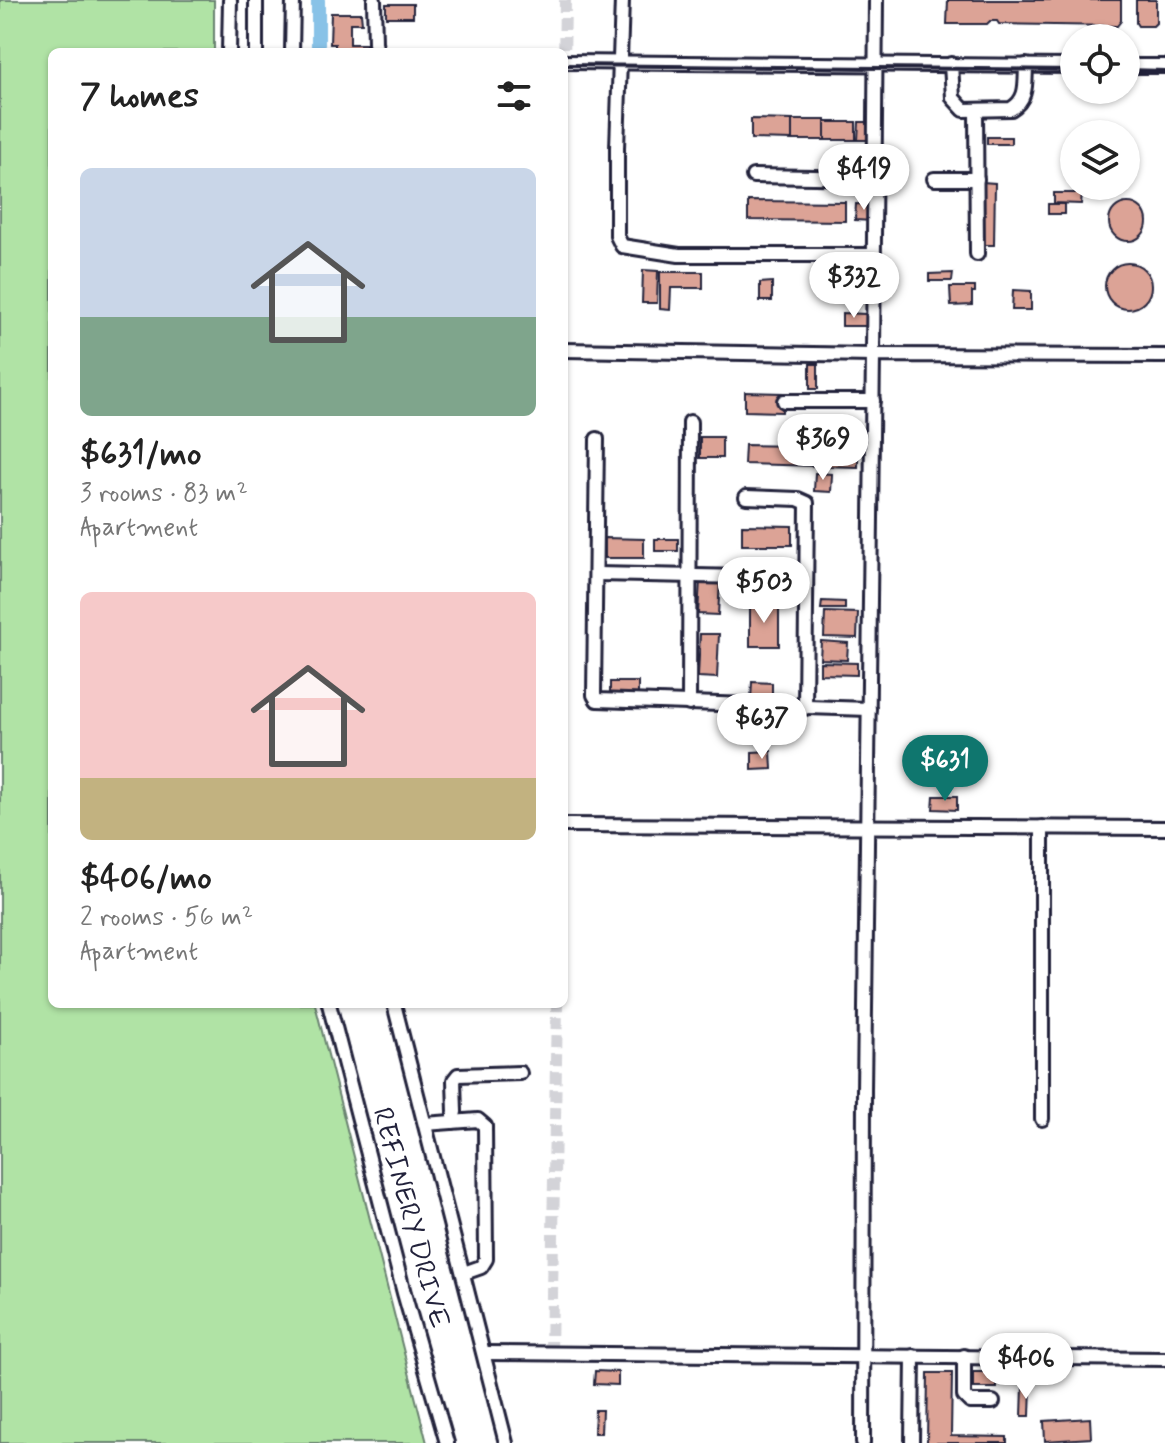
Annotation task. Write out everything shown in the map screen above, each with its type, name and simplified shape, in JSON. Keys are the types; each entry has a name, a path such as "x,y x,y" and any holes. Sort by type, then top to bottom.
{"street":[{"path":"229,48 230,0"},
{"path":"256,0 256,48"},
{"path":"292,48 293,0"},
{"path":"374,0 376,48"},
{"path":"622,0 617,148 617,236 622,246 679,255 874,255"},
{"path":"863,1443 861,1356 876,0"},
{"path":"568,62 1060,66"},
{"path":"951,64 955,103 964,110 1011,109 1021,103 1026,65"},
{"path":"1140,66 1165,66"},
{"path":"976,110 977,254"},
{"path":"753,176 875,178"},
{"path":"934,179 977,179"},
{"path":"568,350 1165,356"},
{"path":"784,401 873,401"},
{"path":"689,704 690,422"},
{"path":"597,439 595,698 600,702 869,709"},
{"path":"746,497 805,501 805,708"},
{"path":"597,574 806,575"},
{"path":"568,825 1165,828"},
{"path":"1042,827 1042,1119"},
{"name":"REFINERY DRIVE","path":"330,1008 404,1293 447,1443"},
{"path":"395,1008 506,1443"},
{"path":"452,1122 455,1112 454,1080 458,1075 520,1073"},
{"path":"425,1124 481,1120 486,1133 486,1259 481,1267 464,1273"},
{"path":"485,1353 1165,1359"},
{"path":"912,1443 913,1356"},
{"path":"964,1356 964,1396 970,1402 993,1402"}],"green space":[{"path":"0,0 214,0 214,48 48,48 48,1008 316,1008 427,1443 0,1443"}],"building":[{"path":"948,0 1121,0 1119,24 999,24 990,21 987,24 947,24"},
{"path":"1136,0 1156,0 1156,23 1140,26 1136,23"},
{"path":"386,4 413,4 413,17 386,17"},
{"path":"331,13 361,13 362,23 350,23 350,44 366,44 366,48 335,48 335,44 330,44"},
{"path":"751,119 792,120 792,140 751,139"},
{"path":"792,120 825,120 825,140 792,140"},
{"path":"825,122 856,122 856,140 825,140"},
{"path":"859,122 870,122 869,140 858,140"},
{"path":"987,137 1011,137 1011,144 987,144"},
{"path":"982,182 995,183 994,245 981,245"},
{"path":"1054,193 1060,193 1060,200 1081,200 1081,204 1054,203"},
{"path":"748,201 845,202 845,221 748,220"},
{"path":"1128,203 1141,209 1147,222 1141,235 1128,241 1115,235 1109,222 1115,209"},
{"path":"856,204 874,205 873,221 855,220"},
{"path":"1048,204 1064,204 1064,214 1048,214"},
{"path":"1128,263 1144,270 1151,286 1144,302 1128,309 1112,302 1105,286 1112,270"},
{"path":"643,270 658,271 657,303 642,303"},
{"path":"660,272 703,272 703,288 671,288 670,310 660,309"},
{"path":"953,273 952,281 929,281 929,274"},
{"path":"844,274 865,274 865,285 844,285"},
{"path":"772,282 772,301 760,301 760,283"},
{"path":"950,287 975,287 972,305 951,306"},
{"path":"1013,290 1031,291 1031,310 1012,310"},
{"path":"842,313 866,314 866,326 842,326"},
{"path":"810,364 818,364 818,389 810,389"},
{"path":"745,392 783,393 782,412 745,411"},
{"path":"700,437 722,437 722,458 700,458"},
{"path":"745,445 858,447 858,467 744,464"},
{"path":"815,473 832,474 831,492 814,491"},
{"path":"742,525 792,526 792,545 742,545"},
{"path":"605,538 644,539 644,558 605,558"},
{"path":"655,539 678,539 678,551 655,551"},
{"path":"700,580 720,581 718,615 698,614"},
{"path":"822,601 845,602 845,609 821,609"},
{"path":"750,604 779,604 779,646 750,646"},
{"path":"825,612 858,613 857,638 824,637"},
{"path":"700,634 719,634 717,678 698,677"},
{"path":"821,641 848,643 847,660 820,659"},
{"path":"820,662 857,663 857,675 820,674"},
{"path":"610,682 638,682 638,695 610,694"},
{"path":"752,682 772,683 772,701 751,700"},
{"path":"771,751 772,769 752,770 752,752"},
{"path":"934,796 957,796 957,810 933,809"},
{"path":"595,1371 618,1372 618,1385 594,1384"},
{"path":"973,1372 997,1372 997,1388 973,1388"},
{"path":"928,1373 952,1373 951,1436 1007,1437 1007,1443 927,1443"},
{"path":"1023,1386 1031,1386 1030,1416 1022,1416"},
{"path":"595,1410 602,1410 601,1433 594,1433"},
{"path":"1090,1418 1091,1438 1045,1441 1044,1421"}],"waterway":[{"path":"318,0 318,48"}],"tunnel":[{"path":"564,48 565,0"},
{"path":"551,1353 557,1008"}],"railway":[{"path":"568,65 1060,70"},
{"path":"1140,70 1165,71"}]}
